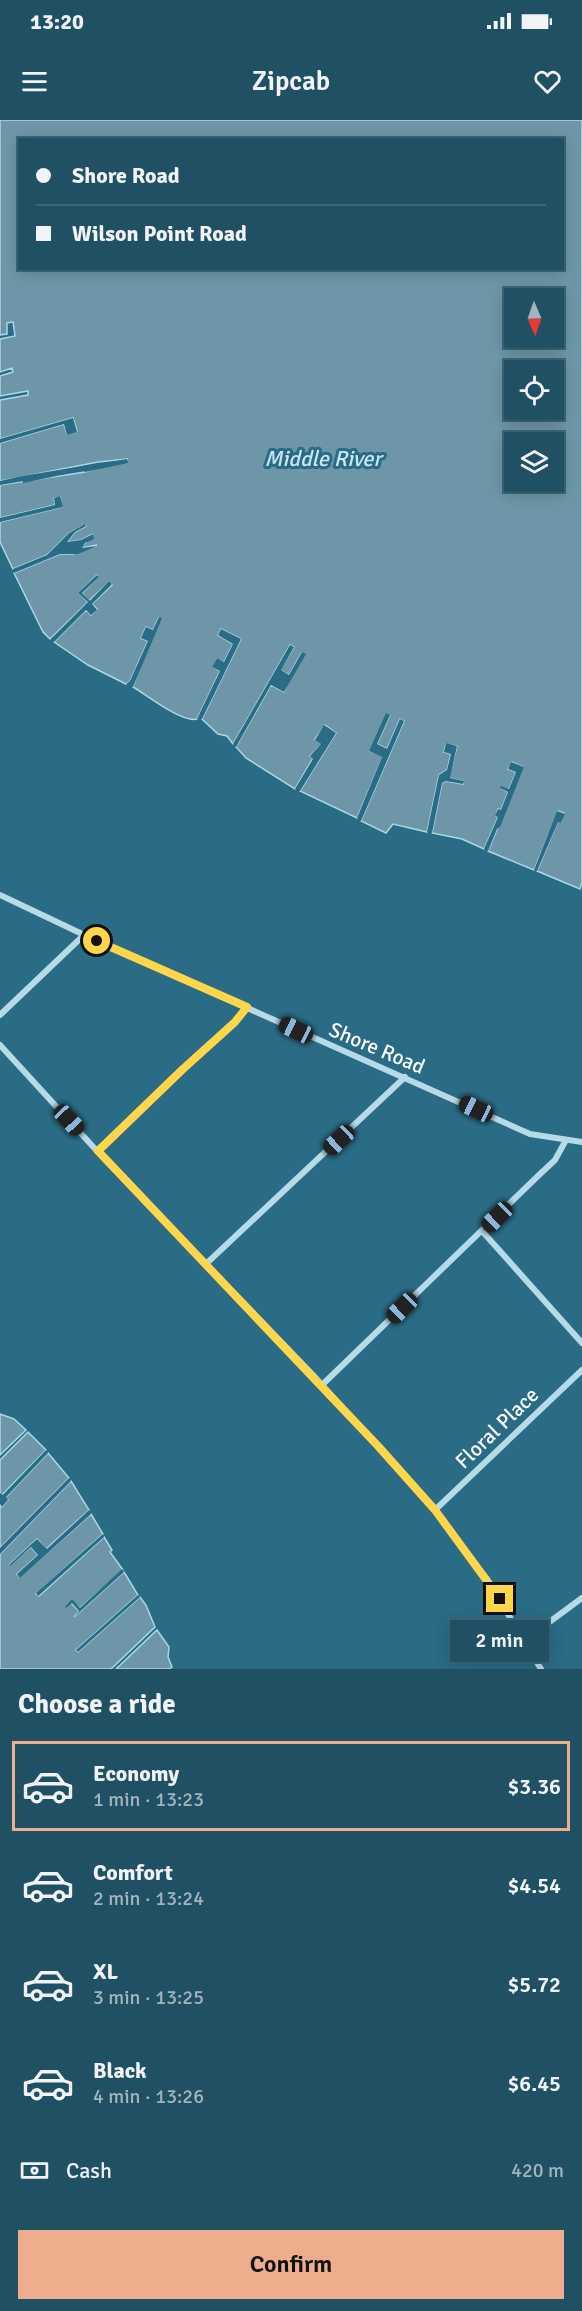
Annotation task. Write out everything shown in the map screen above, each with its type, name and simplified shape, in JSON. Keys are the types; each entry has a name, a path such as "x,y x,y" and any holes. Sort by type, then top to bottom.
{"street":[{"name":"Shore Road","path":"0,895 530,1134 582,1142"},
{"path":"0,1015 85,934"},
{"path":"98,1151 235,1022 247,1007"},
{"path":"0,1045 322,1385 435,1510 487,1580 541,1669"},
{"path":"207,1263 405,1077"},
{"path":"322,1385 555,1160 566,1140"},
{"path":"482,1231 582,1342"},
{"name":"Floral Place","path":"435,1510 582,1370"},
{"path":"525,1640 582,1598"}],"water":[{"name":"Middle River","path":"0,120 582,120 582,882 580,889 537,871 558,821 561,822 564,813 558,811 534,870 488,851 523,767 512,762 508,769 516,772 509,789 501,788 508,792 501,810 498,809 496,816 498,817 484,849 462,839 432,833 442,783 446,781 463,784 463,781 449,778 457,746 446,744 444,752 451,754 447,770 439,775 427,832 393,824 386,833 361,821 404,721 400,719 387,749 377,744 390,715 370,751 383,756 357,818 300,791 336,733 325,725 315,739 322,744 310,756 313,758 295,789 246,758 236,747 271,685 284,692 302,652 289,675 280,670 294,647 290,645 233,744 227,736 218,734 202,719 241,639 221,629 218,635 233,644 224,662 217,659 213,667 220,671 197,719 191,719 174,713 133,687 159,617 153,630 146,627 141,638 148,641 130,681 126,684 88,665 54,642 86,610 91,615 97,609 92,604 112,585 109,582 89,601 82,593 98,577 97,575 79,593 88,602 50,639 43,632 14,573 60,554 73,554 97,545 81,548 93,534 81,540 67,542 85,525 69,533 47,555 13,569 0,542 0,522 62,507 60,497 54,498 55,505 0,518 0,485 85,472 128,459 98,462 0,481 0,443 64,424 67,434 77,431 73,418 0,439 0,400 28,395 28,391 0,396 0,376 13,372 12,368 0,372 0,339 15,336 13,322 7,323 7,334 0,335"},
{"path":"0,1414 14,1419 26,1430 0,1455"},
{"path":"28,1432 46,1450 2,1495 0,1493 0,1460"},
{"path":"48,1453 69,1478 0,1548 0,1505 2,1507 8,1500 5,1498"},
{"path":"71,1481 89,1510 46,1549 37,1539 9,1565 31,1547 38,1555 17,1574 20,1577 91,1514 103,1534 36,1594 39,1596 104,1537 112,1550 110,1552 123,1570 80,1608 71,1603 79,1611 74,1617 124,1572 138,1595 76,1650 78,1652 140,1597 155,1627 111,1669 0,1669 0,1554"},
{"path":"157,1630 169,1647 168,1657 172,1667 169,1669 116,1669"}],"pier":[{"path":"73,418 77,432 67,435 64,424 0,443 0,439"},
{"path":"127,459 128,463 85,472 85,470 23,483 23,481 0,485 0,481 22,476"},
{"path":"60,496 63,507 0,522 0,518 55,505 54,498"},
{"path":"85,524 86,526 75,532 67,542 81,540 93,534 94,539 85,543 82,548 97,546 78,554 60,554 14,573 13,569 47,555 69,533"},
{"path":"97,575 99,577 82,593 90,601 109,581 112,584 92,604 97,610 91,615 86,610 54,642 51,639 88,602 78,593"},
{"path":"159,617 162,618 133,687 126,684 130,681 148,641 141,638 146,627 153,630"},
{"path":"221,629 241,639 202,719 197,719 220,671 212,667 217,658 224,662 233,644 218,635"},
{"path":"290,645 294,647 281,670 289,675 302,652 306,654 284,692 271,685 236,747 233,744"},
{"path":"386,713 390,715 377,744 387,749 400,719 404,721 361,821 357,818 382,757 369,751"},
{"path":"324,725 336,733 300,791 295,789 313,759 310,756 321,744 315,740"},
{"path":"446,743 457,746 450,778 464,781 463,784 446,781 442,783 432,833 427,832 439,775 447,770 451,754 444,752"},
{"path":"511,762 524,767 488,851 484,849 498,817 495,816 498,809 501,810 508,792 500,788 501,786 509,789 516,772 508,769"},
{"path":"557,811 565,814 561,823 558,822 537,871 534,870"},
{"path":"46,1450 48,1453 6,1497 8,1500 2,1507 0,1502 4,1501 0,1493 3,1495"},
{"path":"69,1478 71,1481 0,1554 0,1548"},
{"path":"89,1510 91,1514 20,1578 17,1574 38,1555 31,1547 9,1565 37,1539 47,1549"},
{"path":"103,1534 104,1537 38,1596 36,1593"},
{"path":"122,1569 124,1572 74,1617 79,1611 72,1603 65,1607 72,1599 80,1608"},
{"path":"138,1595 140,1597 78,1652 76,1650"}],"route":[{"path":"97,941 247,1007 235,1022 98,1151 207,1263 378,1446 435,1510 500,1599"}]}
